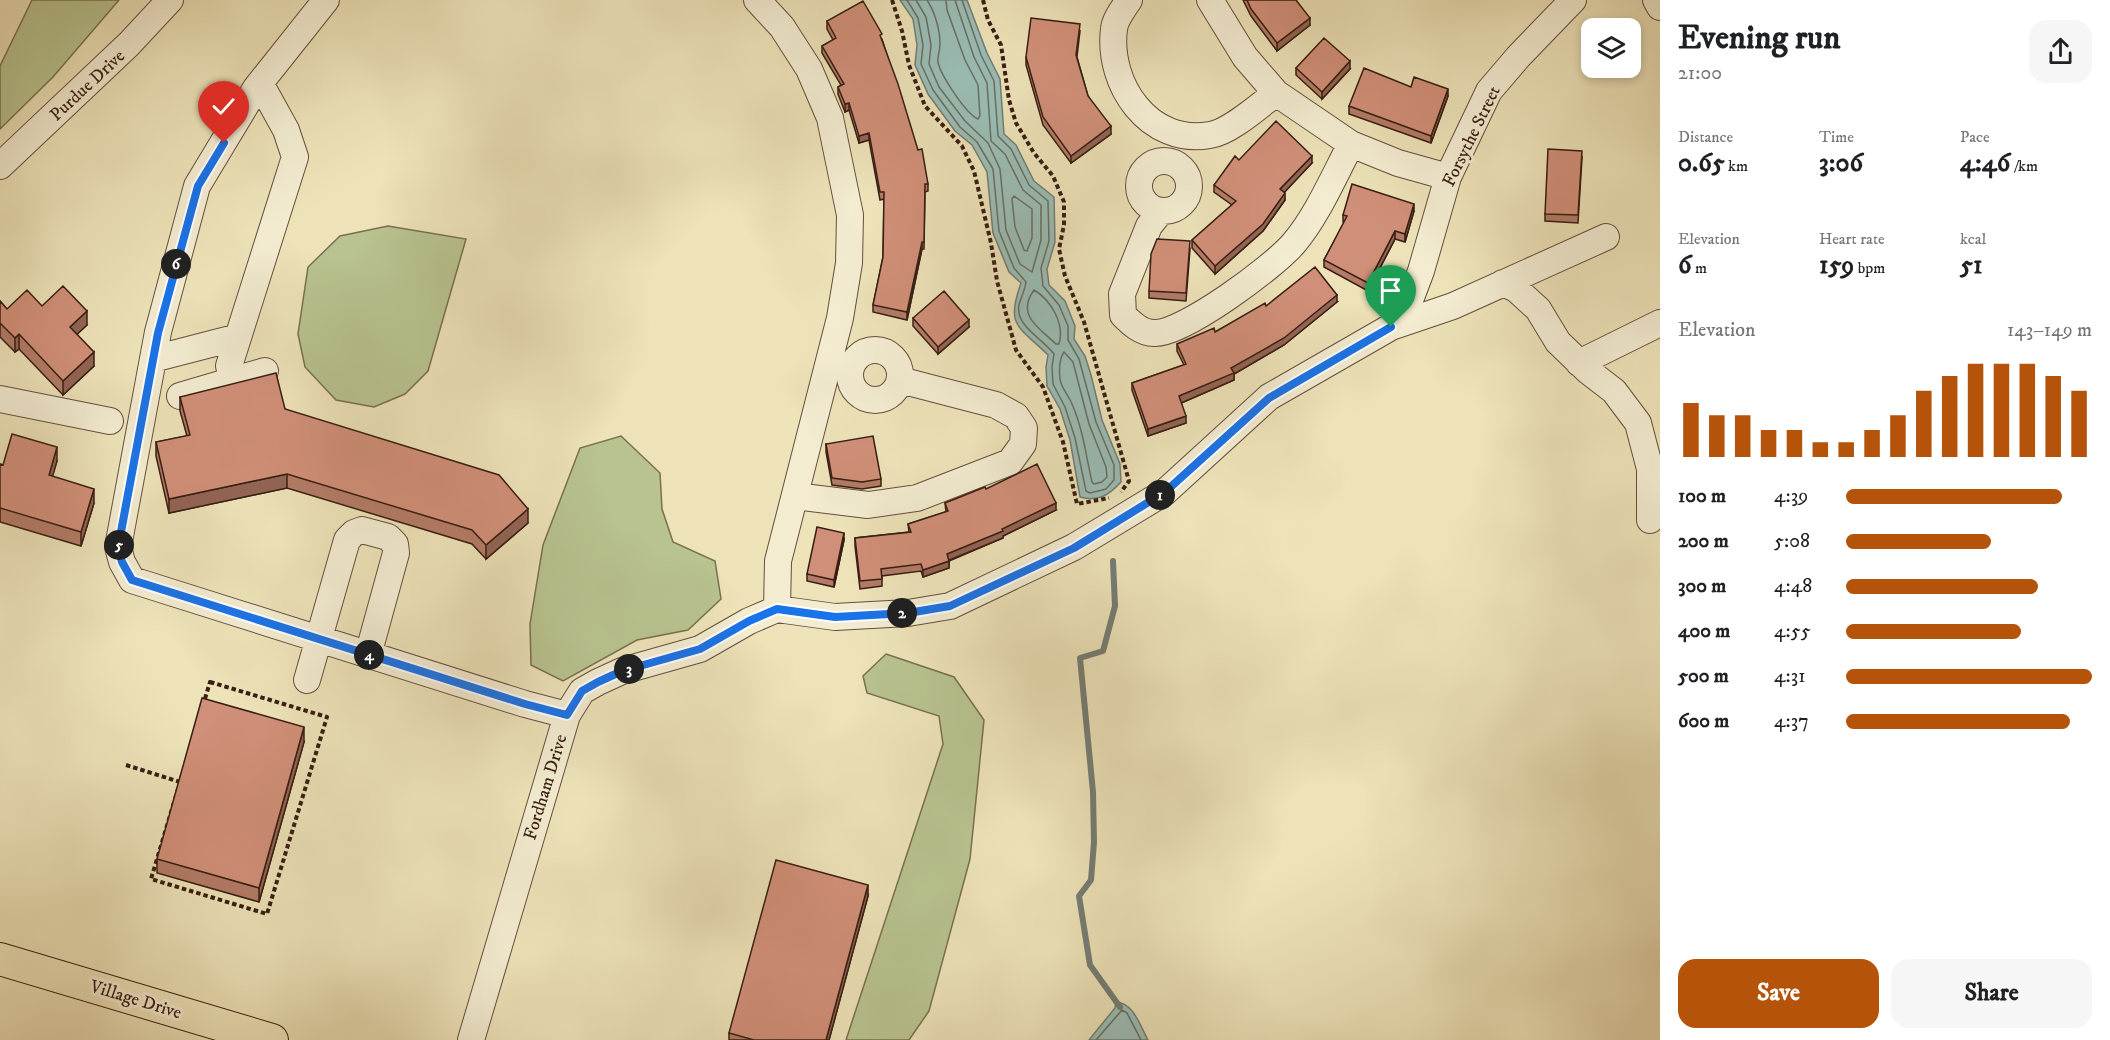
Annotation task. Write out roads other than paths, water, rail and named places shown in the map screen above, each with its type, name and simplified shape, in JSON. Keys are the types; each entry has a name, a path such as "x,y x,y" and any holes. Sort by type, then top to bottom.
{"main road":[{"name":"Village Drive","path":"0,959 272,1040"}],"street":[{"name":"Purdue Drive","path":"0,166 129,44 170,0"},
{"name":"Fordham Drive","path":"326,0 260,83 198,186 158,333 118,548 122,562 132,580 525,704 567,715 471,1040"},
{"path":"757,0 782,27 809,69 830,118 850,215 849,263 840,318 840,365 795,495 778,561 777,609"},
{"path":"1129,0 1114,26 1114,57 1125,92 1143,115 1167,130 1188,135 1212,135 1240,121 1276,93"},
{"path":"1210,0 1245,57 1276,93 1351,144 1398,163 1448,177"},
{"name":"Forsythe Street","path":"1391,327 1410,300 1421,271 1448,177 1489,91 1574,0"},
{"path":"1656,0 1660,7"},
{"path":"234,380 229,366 295,157 286,130 260,83"},
{"path":"1172,162 1178,133"},
{"path":"1161,212 1149,226 1122,294 1123,315 1135,327 1154,333 1177,327 1205,312 1276,262 1295,242 1311,219 1351,144"},
{"path":"1158,161 1172,162 1186,172 1189,191 1186,200 1180,206 1161,212 1152,208 1141,196 1140,179 1150,165 1158,161"},
{"path":"567,715 582,691 598,682 622,671 700,649 749,621 777,609 835,617 908,613 950,606 1074,548 1165,492 1269,398 1391,327 1453,306 1605,237"},
{"path":"1503,283 1516,289 1538,309 1558,342 1614,392 1638,423 1650,470 1650,520"},
{"path":"1580,363 1660,323"},
{"path":"153,359 238,337"},
{"path":"879,350 891,356 897,363 900,380 895,391 888,397 871,401 856,392 840,365 855,359 862,353 879,350"},
{"path":"180,396 265,371"},
{"path":"795,495 868,505 917,498 1010,462 1023,444 1024,428 1016,416 996,405 900,380"},
{"path":"0,399 110,421"},
{"path":"308,680 347,540 354,533 362,530 388,537 395,544 396,553 368,655"}],"water":[{"path":"900,0 967,0 987,53 1000,79 1004,134 1016,145 1034,181 1054,197 1055,242 1047,269 1049,285 1065,301 1075,326 1074,339 1085,356 1102,420 1120,464 1121,482 1103,496 1093,499 1080,497 1070,440 1060,409 1047,386 1048,355 1022,331 1015,317 1014,309 1021,283 1009,272 993,233 987,172 972,145 955,131 928,94 915,65 917,45 913,19"},
{"path":"1116,1002 1122,1003 1132,1011 1148,1040 1089,1040 1115,1008"}],"waterway":[{"path":"1113,561 1115,606 1103,651 1080,658 1093,792 1094,842 1091,880 1079,896 1090,965 1120,1007"}]}
